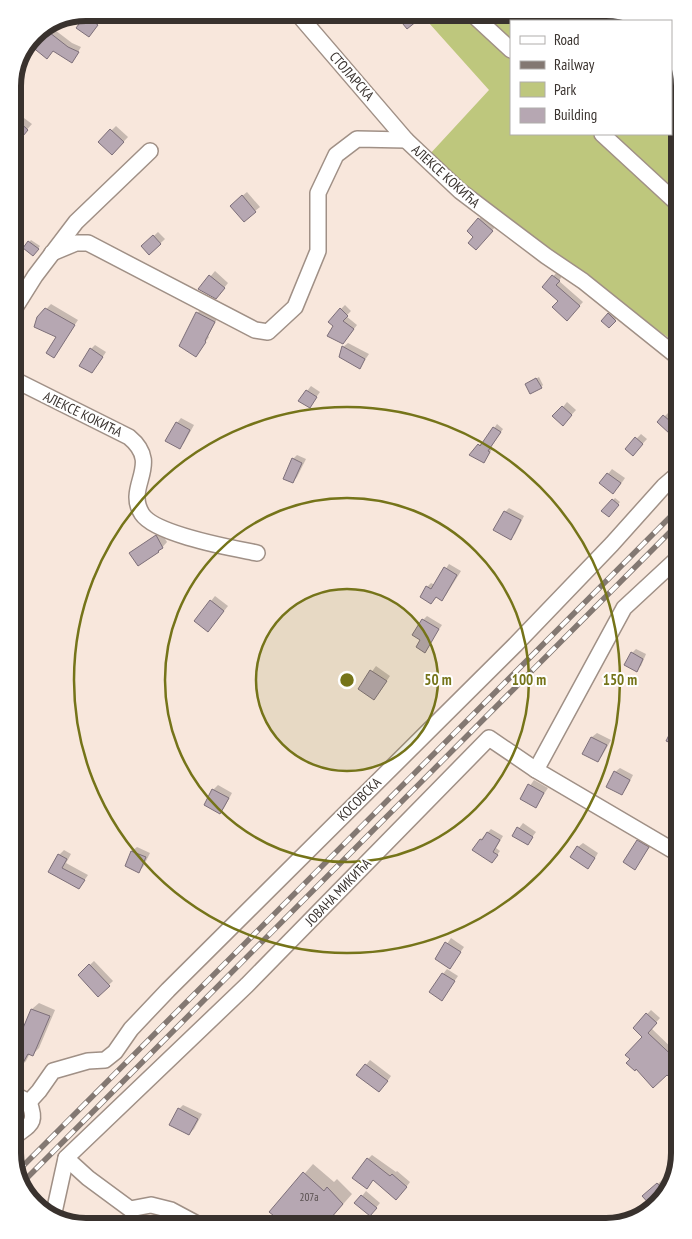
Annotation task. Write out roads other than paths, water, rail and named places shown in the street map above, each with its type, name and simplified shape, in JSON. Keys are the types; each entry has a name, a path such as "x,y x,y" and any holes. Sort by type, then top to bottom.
{"street":[{"name":"СТОЛАРСКА","path":"304,21 406,140"},
{"path":"480,21 510,49"},
{"path":"603,135 671,197"},
{"name":"АЛЕКСЕ КОКИЋА","path":"52,253 76,243 88,243 255,330 268,332 295,306 318,251 318,193 336,155 357,139 406,140 460,191 546,256 583,281 671,351"},
{"path":"21,299 52,253 76,222 150,151"},
{"name":"АЛЕКСЕ КОКИЋА","path":"21,383 129,437 138,445 144,456 138,491 138,504 143,516 154,524 199,542 257,553"},
{"name":"КОСОВСКА","path":"29,1102 52,1071 88,1061 105,1060 114,1052 131,1029 168,990 515,645 671,480"},
{"path":"536,770 624,608 671,565"},
{"name":"ЈОВАНА МИКИЋА","path":"66,1158 246,985 489,738 536,770 671,849"},
{"path":"21,1098 29,1102 34,1115 32,1124 21,1132"},
{"path":"55,1210 66,1158 88,1178 130,1210 151,1204 171,1210 186,1218"}],"railway":[{"path":"23,1166 671,516"},
{"path":"27,1178 671,531"}]}
